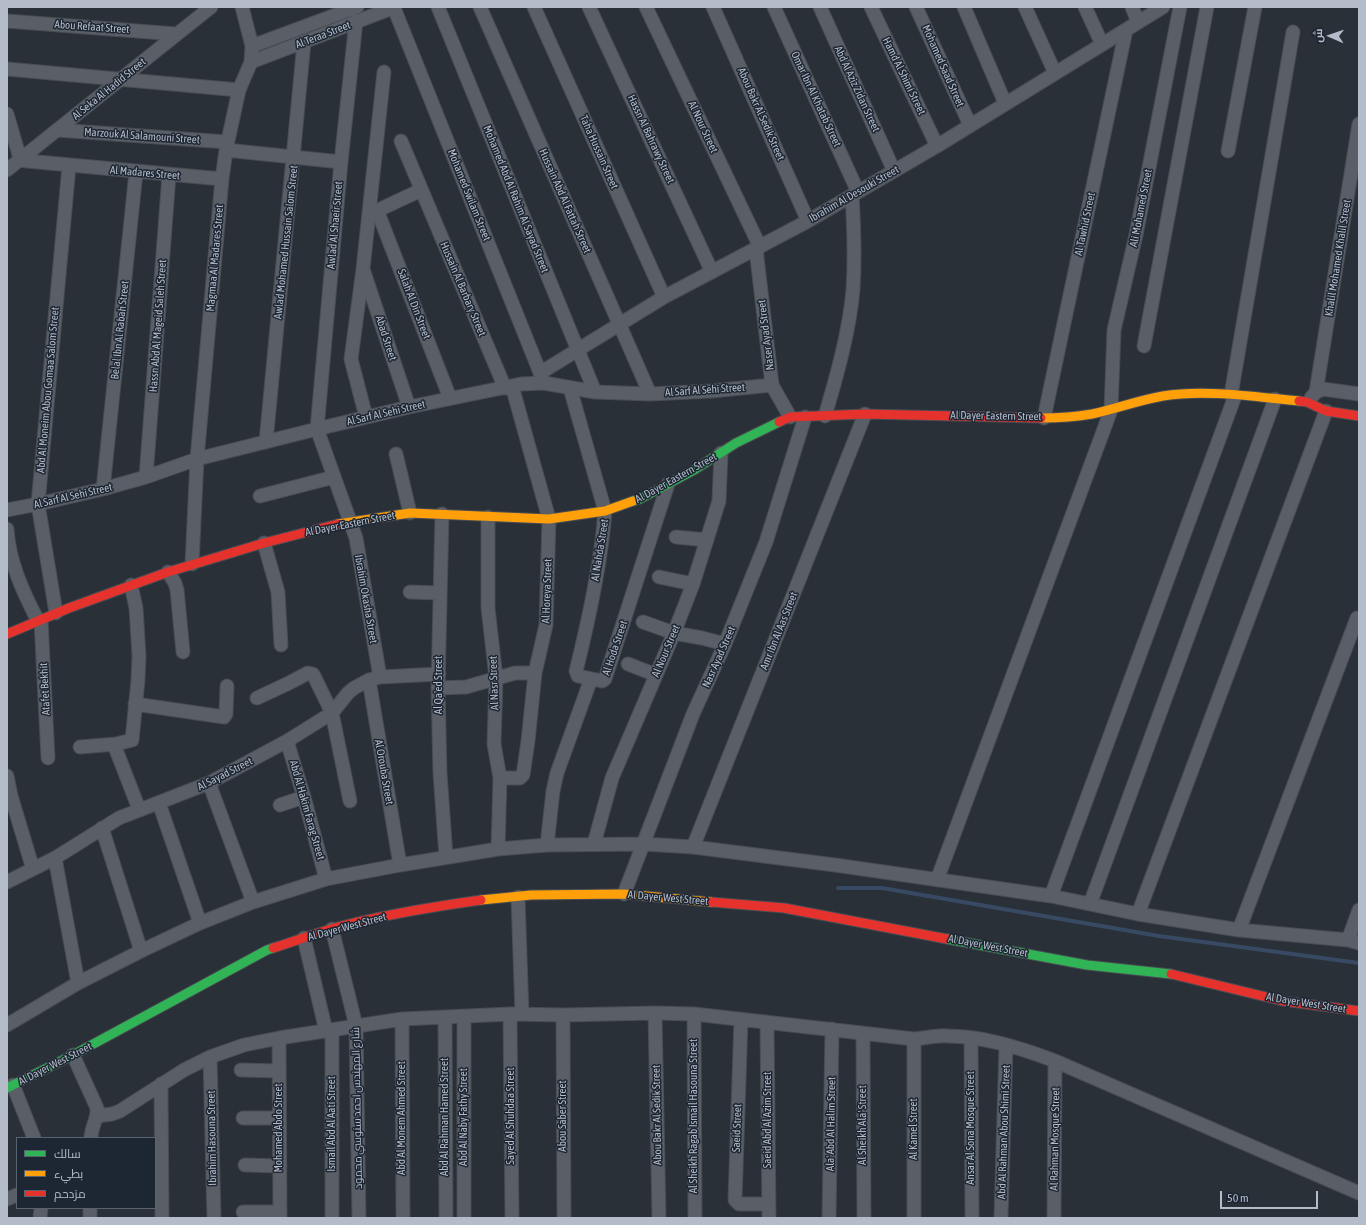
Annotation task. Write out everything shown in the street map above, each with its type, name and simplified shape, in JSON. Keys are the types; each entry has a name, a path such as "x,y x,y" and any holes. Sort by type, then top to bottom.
{"street":[{"name":"Al Seka Al Hadid Street","path":"7,171 211,7"},
{"name":"Magmaa Al Madares Street","path":"192,564 198,459 222,179 226,146 239,90 251,62 252,46 242,7"},
{"name":"Al Teraa Street","path":"252,46 357,7"},
{"name":"Al Teraa Street","path":"251,62 394,7"},
{"name":"Mohamed Swilam Street","path":"394,7 542,378"},
{"name":"Mohamed Abd Al Rahim Al Sayad Street","path":"438,7 595,392"},
{"name":"Hussain Abd Al Fattah Street","path":"480,7 650,394"},
{"name":"Taha Hussain Street","path":"534,7 664,297"},
{"name":"Hassn Al Bahrawy Street","path":"589,7 712,272"},
{"name":"Al Nour Street","path":"646,7 758,248"},
{"name":"Abou Bakr Al Sedik Street","path":"713,7 808,220"},
{"name":"Omar Ibn Al Khatab Street","path":"774,7 855,194"},
{"name":"Abd Al Aziz Zidan Street","path":"820,7 894,171"},
{"name":"Hamd Al Shimi Street","path":"870,7 937,146"},
{"name":"Mohamed Saad Street","path":"916,7 970,125"},
{"path":"964,7 1005,103"},
{"path":"1025,7 1055,73"},
{"path":"1085,7 1102,44"},
{"path":"1132,7 1138,22"},
{"name":"Ibrahim Al Desouki Street","path":"542,378 577,350 618,324 664,297 758,248 855,194 937,146 1163,7"},
{"name":"Ali Mohamed Street","path":"937,880 1111,410 1114,330 1136,235 1180,7"},
{"path":"1144,346 1207,7"},
{"path":"1228,151 1254,7"},
{"name":"Abou Refaat Street","path":"7,21 176,34"},
{"name":"Awlad Al Shaeir Street","path":"317,429 341,162 356,22"},
{"name":"Al Tawhid Street","path":"1044,418 1126,30"},
{"path":"1052,896 1233,396 1293,32"},
{"name":"Awlad Mohamed Hussain Salom Street","path":"266,442 304,42"},
{"path":"7,69 239,90"},
{"path":"366,417 351,359 363,269 373,212 384,72"},
{"path":"8,119 18,155 21,160"},
{"name":"Khalil Mohamed Khalil Street","path":"1316,392 1359,124"},
{"name":"Marzouk Al Salamouni Street","path":"57,130 226,146 294,157 341,162"},
{"name":"Hussain Al Barbary Street","path":"402,141 421,190 508,387"},
{"name":"Al Madares Street","path":"21,160 68,166 222,179"},
{"name":"Abd Al Moneim Abou Gomaa Salom Street","path":"56,613 38,504 68,166"},
{"name":"Belal Ibn Al Rabah Street","path":"103,489 136,172"},
{"name":"Hassn Abd Al Mageid Saleh Street","path":"146,478 169,175"},
{"path":"373,212 421,190"},
{"path":"824,416 846,338 853,291 855,194"},
{"name":"Salah Al Din Street","path":"373,212 450,398"},
{"name":"Naser Ayad Street","path":"758,248 772,385 790,417"},
{"name":"Abad Street","path":"363,269 408,408"},
{"name":"Al Sarf Al Sehi Street","path":"7,510 146,478 198,459 317,429 450,398 526,383 542,378 570,388 595,392 650,394 711,391 772,385"},
{"name":"Al Horeya Street","path":"500,778 520,778 523,774 535,673 546,625 549,519 508,387"},
{"name":"Al Nahda Street","path":"570,388 605,511 604,533 588,620 576,671 578,676 591,679"},
{"path":"1307,402 1316,392 1323,389 1359,394"},
{"name":"Al Dayer Eastern Street","path":"7,634 56,613 192,564 264,543 349,522 410,513 549,519 605,511 640,499 736,443 790,417 864,414 1044,418 1073,417 1111,410 1163,396 1190,394 1307,402 1326,411 1359,416"},
{"path":"1090,904 1275,399"},
{"path":"1138,914 1326,411"},
{"name":"Amr Ibn Al Aas Street","path":"693,847 864,414"},
{"name":"Nasr Ayad Street","path":"624,894 694,714 725,644 766,542 805,417"},
{"name":"Ibrahim Okasha Street","path":"317,429 349,522 356,538 374,679"},
{"name":"Al Nour Street","path":"594,844 612,778 674,633 693,584 719,502 721,453"},
{"path":"396,454 410,513"},
{"path":"260,496 334,477"},
{"name":"Al Hoda Street","path":"547,845 553,791 557,773 591,679 602,681 606,679 668,484"},
{"name":"Al Qa'ed Street","path":"442,514 438,688 440,773 446,857"},
{"name":"Al Nasr Street","path":"488,517 488,608 496,678 494,744 500,778 498,849"},
{"path":"7,529 18,579 27,600 40,620"},
{"path":"676,538 707,540"},
{"path":"264,543 278,592 281,645"},
{"path":"168,572 175,583 177,590 183,652"},
{"path":"659,577 693,584"},
{"path":"80,747 116,744 132,740 138,680 139,650 136,608 131,585"},
{"path":"410,592 440,593"},
{"path":"1239,930 1357,618"},
{"name":"Atafet Bekhit","path":"40,620 48,758"},
{"path":"643,622 674,633 725,644"},
{"path":"628,664 656,675"},
{"path":"438,688 466,687 521,672 535,673"},
{"path":"257,698 308,673 311,673 332,713 350,801"},
{"name":"Al Sayad Street","path":"7,882 55,858 120,818 209,783 287,741 332,713 354,688 374,679 438,674"},
{"name":"Al Orouba Street","path":"374,679 400,865"},
{"path":"135,704 224,717 226,714 227,686"},
{"name":"Abd Al Hakim Farag Street","path":"287,741 326,879"},
{"path":"116,744 115,747 139,810"},
{"path":"7,776 11,796 33,869"},
{"path":"209,783 253,902"},
{"path":"280,805 304,797"},
{"path":"159,803 200,924"},
{"path":"102,828 141,951"},
{"path":"7,1024 78,983 141,951 253,902 326,879 498,849 547,845 594,844 644,844 693,847 1052,896 1138,914 1239,930 1354,941 1359,910"},
{"path":"55,858 78,983"},
{"name":"Al Dayer West Street","path":"9,1086 73,1055 267,950 332,929 381,917 431,907 481,900 518,897 624,894 784,908 1087,965 1177,975 1283,1001 1359,1011"},
{"name":"Sayed Al Shuhdaa Street","path":"512,1218 518,897"},
{"name":"شارع المهندس احمد سنوسي محمود","path":"332,929 356,1026 359,1218"},
{"name":"Ismail Abd Al Aati Street","path":"304,938 329,1030 332,1218"},
{"name":"Abou Bakr Al Sedik Street","path":"655,1013 659,1218"},
{"path":"97,1116 112,1114 120,1111 184,1070 210,1057 244,1045 279,1038 402,1019 445,1016 516,1014 694,1014 914,1039 946,1036 972,1038 1031,1052 1055,1061 1359,1193"},
{"name":"Al Sheikh Ragab Ismail Hasouna Street","path":"694,1014 695,1218"},
{"name":"Abou Saber Street","path":"563,1015 564,1218"},
{"name":"Abd Al Rahman Hamed Street","path":"445,1016 446,1218"},
{"name":"Abd Al Naby Fathy Street","path":"464,1016 464,1218"},
{"name":"Abd Al Monem Ahmed Street","path":"402,1019 403,1218"},
{"name":"Saeid Street","path":"741,1019 735,1200 739,1204 769,1204"},
{"name":"Saeid Abd Al Azim Street","path":"767,1022 769,1218"},
{"name":"Ala' Abd Al Halim Street","path":"829,1218 832,1029"},
{"name":"Al Sheikh Ala' Street","path":"863,1033 864,1218"},
{"name":"Mohamed Abdo Street","path":"279,1038 280,1215"},
{"name":"Ansar Al Sona Mosque Street","path":"972,1038 972,1218"},
{"name":"Al Kamel Street","path":"914,1039 914,1218"},
{"name":"Abd Al Rahman Abou Shimi Street","path":"1001,1218 1006,1046"},
{"path":"73,1055 97,1108 97,1116 91,1137"},
{"name":"Ibrahim Hasouna Street","path":"210,1057 214,1218"},
{"name":"Al Rahman Mosque Street","path":"1054,1218 1055,1061"},
{"path":"241,1070 279,1071"},
{"path":"161,1084 158,1168 162,1218"},
{"path":"9,1086 34,1137"},
{"path":"243,1118 279,1118"},
{"path":"245,1165 280,1166"},
{"path":"7,1199 16,1194"},
{"path":"242,1212 280,1215"}],"waterway":[{"path":"838,888 882,888 1159,936 1359,963"}],"traffic: fast":[{"path":"633,501 640,499 694,470 736,443 779,422"},
{"path":"947,939 1087,965 1171,974"},
{"path":"7,1088 73,1055 273,948"}],"traffic: slow":[{"path":"1041,418 1092,414 1136,402 1179,394 1214,393 1299,401"},
{"path":"338,524 410,513 549,519 605,511 633,501"},
{"path":"481,900 531,895 624,894 711,902"}],"traffic: jam":[{"path":"1299,401 1307,402 1326,411 1359,416"},
{"path":"779,422 790,417 865,414 1041,418"},
{"path":"7,634 69,608 168,572 264,543 338,524"},
{"path":"273,948 331,929 368,920 481,900"},
{"path":"711,902 784,908 947,939"},
{"path":"1171,974 1283,1001 1359,1011"}]}
